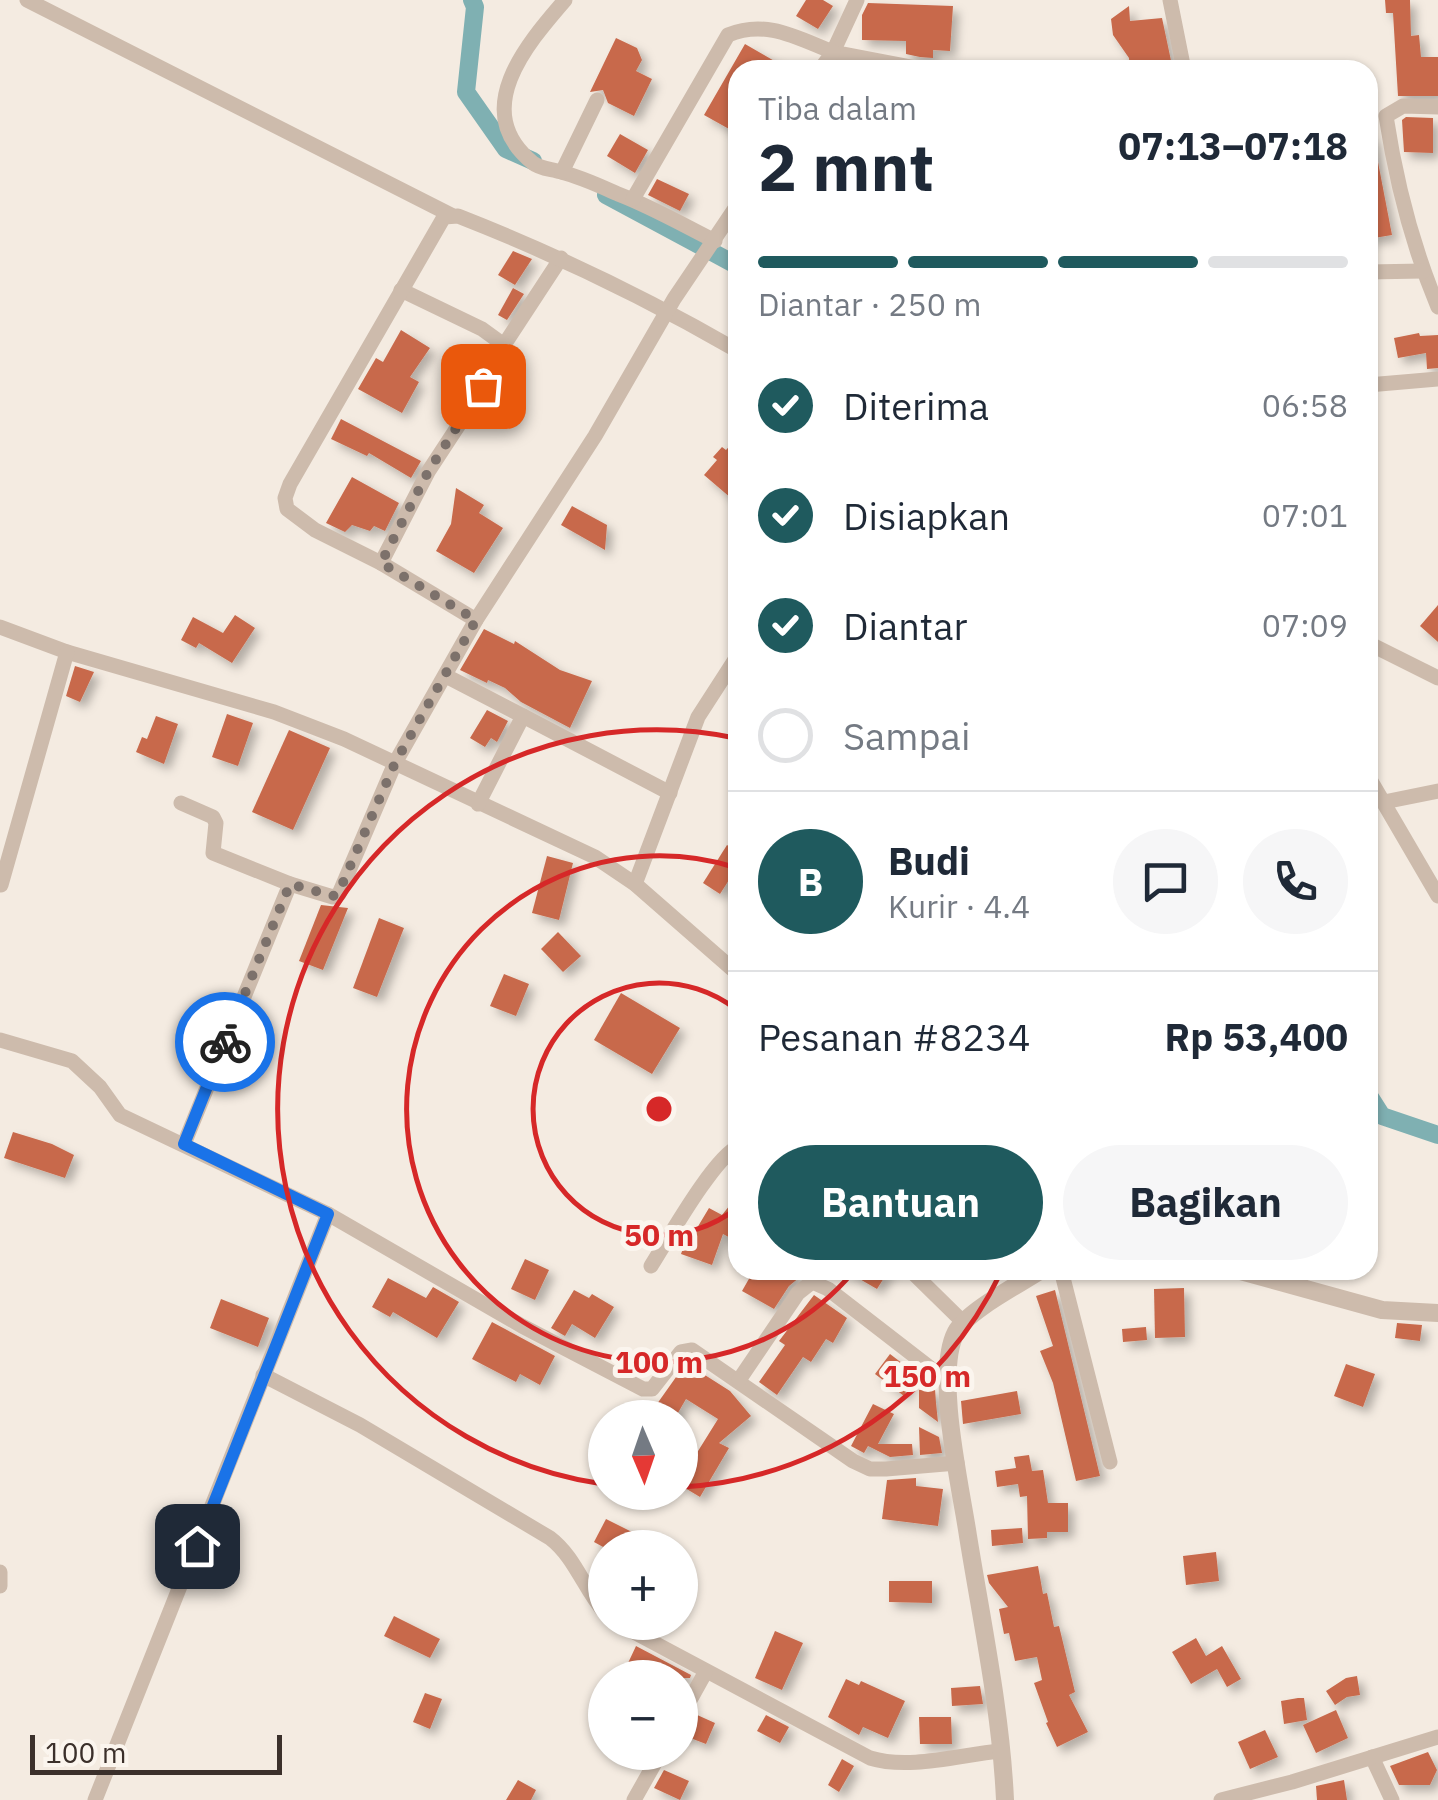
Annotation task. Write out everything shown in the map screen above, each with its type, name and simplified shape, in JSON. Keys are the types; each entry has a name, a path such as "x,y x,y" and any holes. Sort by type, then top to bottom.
{"street":[{"path":"28,0 451,215 670,306 728,344"},
{"path":"565,0 513,72 501,108 512,140 535,165 633,200 714,241"},
{"path":"827,60 857,0"},
{"path":"1170,0 1182,60"},
{"path":"633,200 728,35 743,28 765,26 833,52 875,60"},
{"path":"562,172 597,100"},
{"path":"1378,116 1403,106 1438,107"},
{"path":"1386,116 1397,182 1423,271 1438,306"},
{"path":"451,215 436,229 336,401 286,498 287,509 296,517 476,620"},
{"path":"181,804 212,816 216,823 213,853 290,884 338,894 395,763 476,620 595,436 700,258 728,219"},
{"path":"381,563 428,472 500,362 504,345 561,258"},
{"path":"1378,272 1423,271"},
{"path":"402,290 482,329 504,345"},
{"path":"1378,384 1438,379"},
{"path":"0,627 67,652 274,712 395,763 595,857 634,884 728,965"},
{"path":"1378,648 1438,678"},
{"path":"1,885 67,652"},
{"path":"446,676 670,793"},
{"path":"634,884 698,718 728,679"},
{"path":"478,804 523,716"},
{"path":"1384,802 1438,791"},
{"path":"1378,792 1438,896"},
{"path":"184,1144 290,884"},
{"path":"0,1040 72,1060 100,1087 120,1115 328,1214 522,1326 643,1389 652,1389 685,1349 700,1354 853,1461 870,1468 957,1463"},
{"path":"651,1266 728,1153"},
{"path":"95,1800 328,1214"},
{"path":"920,1280 963,1322"},
{"path":"1005,1800 947,1381 952,1341 963,1322 1026,1280"},
{"path":"1064,1280 1110,1462"},
{"path":"1305,1280 1382,1310 1438,1313"},
{"path":"738,1380 798,1293 812,1282 828,1290 947,1381"},
{"path":"263,1375 360,1426 550,1538 565,1549 588,1591"},
{"path":"0,1572 0,1586"},
{"path":"646,1640 881,1762 1000,1751"},
{"path":"698,1686 705,1673"},
{"path":"1221,1800 1438,1738"},
{"path":"1372,1758 1392,1800"},
{"path":"634,1800 651,1770"},
{"path":"1292,1782 1298,1800"}],"building":[{"path":"806,0 823,0 833,6 818,29 796,16"},
{"path":"1385,0 1410,0 1411,36 1419,35 1421,57 1438,57 1438,96 1398,96 1393,13 1386,13"},
{"path":"868,3 953,6 950,51 933,50 933,58 920,57 906,54 906,41 862,40 862,15"},
{"path":"1129,6 1130,21 1162,18 1171,60 1129,60 1113,35 1111,19"},
{"path":"616,38 637,48 642,60 636,71 652,79 634,116 608,103 603,90 590,92"},
{"path":"745,44 773,60 736,60"},
{"path":"728,73 728,128 704,115"},
{"path":"1433,118 1433,153 1404,152 1402,120"},
{"path":"620,134 648,150 635,173 607,156"},
{"path":"1378,162 1392,235 1378,237"},
{"path":"657,179 689,194 680,211 648,195"},
{"path":"513,251 532,259 515,285 498,275"},
{"path":"513,288 524,294 507,320 498,315"},
{"path":"401,330 430,348 410,377 419,382 402,413 358,389 376,358 383,362"},
{"path":"1419,333 1438,335 1438,368 1427,369 1426,353 1398,358 1394,338"},
{"path":"341,419 421,461 411,478 369,453 367,456 331,439"},
{"path":"722,447 726,450 728,495 704,475 717,460 713,457"},
{"path":"352,477 399,503 385,531 352,525 345,532 326,523"},
{"path":"456,488 484,505 479,513 503,528 474,573 436,551 451,524"},
{"path":"572,506 607,525 605,550 561,525"},
{"path":"1438,605 1438,642 1420,626"},
{"path":"235,615 255,628 232,663 199,643 196,648 181,640 193,617 223,633"},
{"path":"484,629 514,644 515,641 560,670 592,681 570,728 521,702 505,688 460,670"},
{"path":"75,666 94,672 80,702 66,696"},
{"path":"487,710 508,721 497,742 491,738 485,747 470,738"},
{"path":"227,714 253,723 238,766 212,757"},
{"path":"156,716 178,724 164,764 136,752 142,737 147,739"},
{"path":"289,730 330,748 293,830 252,812"},
{"path":"728,846 728,882 720,894 703,883"},
{"path":"547,856 573,863 559,920 532,913"},
{"path":"321,905 348,908 323,970 299,961"},
{"path":"379,918 404,928 377,997 353,988"},
{"path":"558,932 581,956 563,972 541,949"},
{"path":"504,974 529,984 516,1016 490,1006"},
{"path":"621,993 680,1028 652,1074 594,1040"},
{"path":"13,1132 74,1155 65,1178 4,1158"},
{"path":"709,1208 722,1215 728,1208 728,1237 723,1234 712,1265 681,1254 687,1237 691,1238"},
{"path":"525,1259 549,1270 535,1300 511,1289"},
{"path":"388,1278 426,1298 433,1287 459,1302 437,1338 393,1312 390,1317 372,1307"},
{"path":"748,1280 796,1280 774,1309 742,1291"},
{"path":"861,1280 883,1280 877,1289"},
{"path":"1184,1288 1185,1337 1155,1338 1154,1289"},
{"path":"574,1290 589,1298 592,1294 614,1307 595,1338 572,1324 565,1336 551,1328"},
{"path":"1055,1290 1100,1476 1076,1481 1053,1383 1040,1351 1053,1346 1036,1296"},
{"path":"814,1295 847,1318 833,1343 826,1339 811,1362 803,1357 777,1395 759,1382 785,1345 779,1341"},
{"path":"221,1299 269,1318 258,1347 210,1328"},
{"path":"492,1322 555,1356 540,1385 520,1374 516,1382 472,1359"},
{"path":"1397,1323 1422,1325 1420,1341 1395,1338"},
{"path":"1146,1327 1147,1340 1123,1342 1122,1329"},
{"path":"890,1354 915,1373 904,1396 875,1374"},
{"path":"686,1363 730,1391 751,1416 719,1443 729,1448 700,1497 698,1451 718,1419 698,1406 698,1400 660,1400"},
{"path":"1346,1364 1375,1374 1363,1407 1334,1396"},
{"path":"935,1389 938,1422 919,1408 919,1390"},
{"path":"1017,1391 1021,1414 963,1424 961,1401"},
{"path":"873,1404 894,1414 878,1444 912,1444 913,1455 890,1457 868,1446 864,1453 851,1446"},
{"path":"919,1427 939,1437 942,1453 920,1455"},
{"path":"1029,1455 1032,1471 1043,1470 1048,1503 1068,1503 1068,1532 1047,1532 1047,1538 1028,1539 1027,1496 1020,1497 1018,1484 997,1487 995,1471 1016,1468 1014,1457"},
{"path":"916,1478 916,1486 943,1489 938,1526 882,1519 887,1480"},
{"path":"606,1519 628,1530 600,1530"},
{"path":"1022,1528 1023,1543 992,1546 991,1530"},
{"path":"1216,1552 1219,1581 1186,1585 1183,1556"},
{"path":"1038,1566 1054,1627 1059,1626 1075,1692 1069,1695 1088,1732 1057,1747 1034,1683 1042,1680 1037,1657 1015,1661 999,1609 1008,1607 987,1575"},
{"path":"889,1581 932,1581 932,1603 889,1602"},
{"path":"394,1616 440,1639 430,1658 384,1636"},
{"path":"775,1631 803,1643 782,1690 755,1678"},
{"path":"1196,1638 1206,1656 1222,1646 1241,1679 1227,1687 1217,1669 1191,1684 1172,1652"},
{"path":"636,1646 663,1660 629,1660"},
{"path":"1357,1676 1360,1695 1335,1705 1326,1691"},
{"path":"846,1679 859,1685 861,1681 905,1701 888,1738 863,1727 859,1735 828,1717"},
{"path":"980,1686 983,1704 952,1706 951,1688"},
{"path":"425,1693 442,1699 430,1729 413,1722"},
{"path":"1304,1698 1307,1720 1284,1724 1281,1701"},
{"path":"1336,1710 1348,1738 1316,1753 1303,1725"},
{"path":"698,1715 715,1723 706,1744 698,1741"},
{"path":"766,1715 789,1727 780,1743 757,1731"},
{"path":"919,1717 951,1717 952,1744 920,1744"},
{"path":"1265,1730 1278,1757 1250,1769 1238,1742"},
{"path":"1428,1752 1437,1770 1430,1785 1399,1785 1390,1766"},
{"path":"842,1759 854,1766 839,1792 828,1785"},
{"path":"664,1770 689,1781 680,1800 654,1788"},
{"path":"518,1780 536,1790 531,1800 506,1800"},
{"path":"1344,1780 1347,1800 1317,1800 1316,1786"}],"waterway":[{"path":"472,0 475,7 466,92 506,149 533,161"},
{"path":"606,195 728,261"},
{"path":"1378,1110 1382,1116 1438,1135"}],"way so far":[{"path":"225,1042 290,884 338,894 395,763 476,620 381,563 428,472 483,386"}],"route":[{"path":"197,1546 328,1214 184,1144 225,1042"}]}
